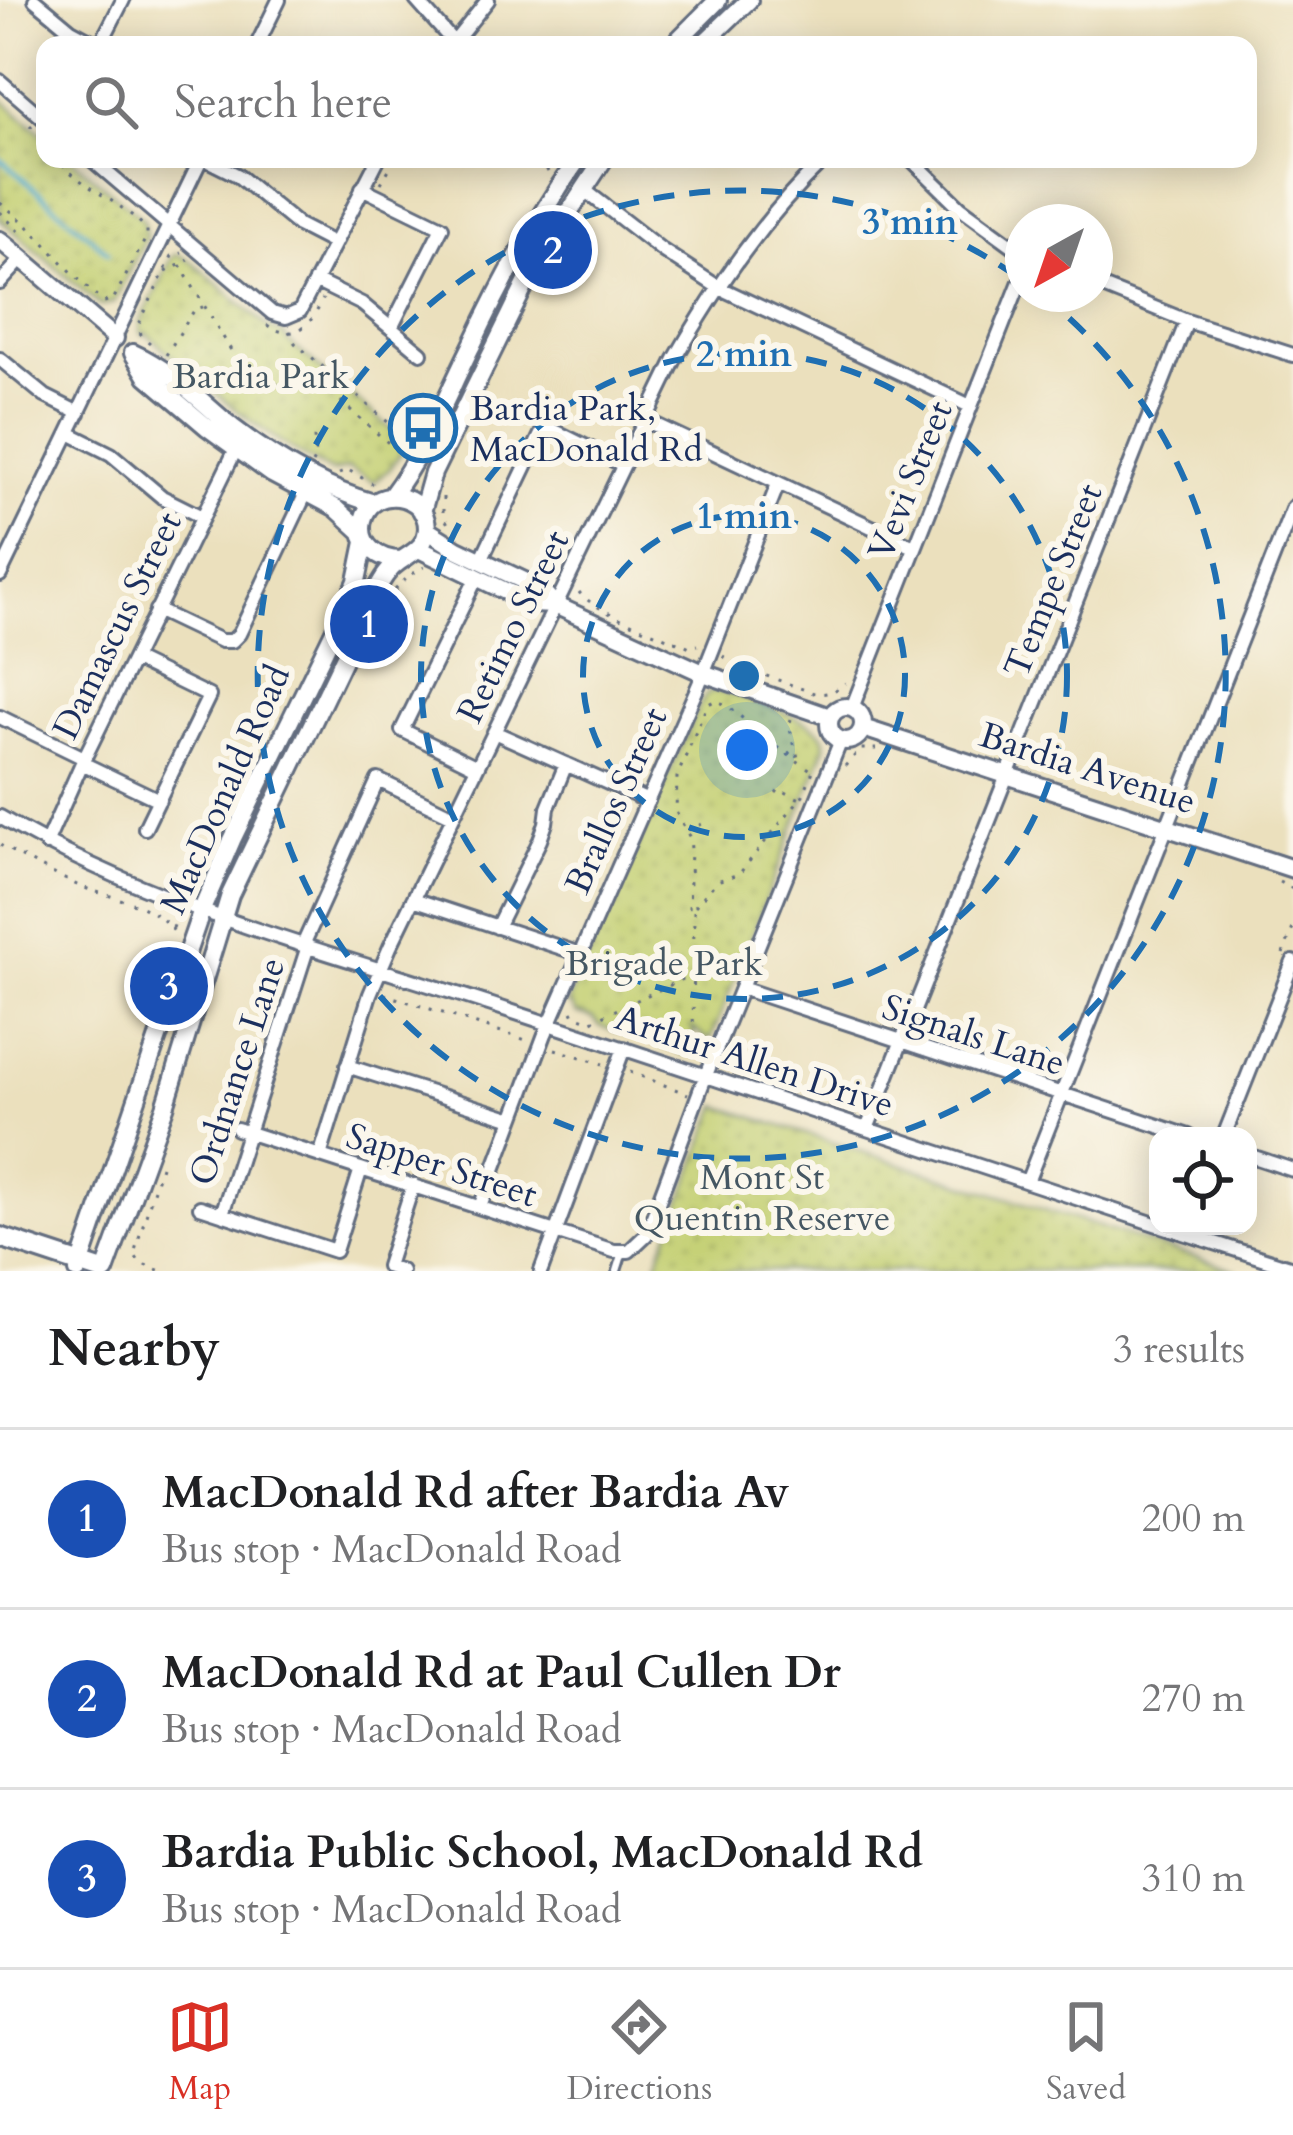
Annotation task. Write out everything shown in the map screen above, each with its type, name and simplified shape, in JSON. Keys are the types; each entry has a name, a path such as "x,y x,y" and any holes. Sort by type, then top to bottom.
{"main road":[{"path":"0,1237 79,1268 104,1271"}],"street":[{"path":"35,0 83,36"},
{"path":"105,36 123,0"},
{"path":"261,36 279,0"},
{"path":"416,0 447,36"},
{"path":"460,36 488,0"},
{"path":"682,36 718,0"},
{"path":"712,36 749,0"},
{"path":"0,80 36,109"},
{"path":"101,168 280,317 300,311 373,168"},
{"path":"0,575 198,168"},
{"path":"220,168 247,182 298,225 333,243"},
{"path":"364,537 363,521 376,493 414,464 507,273 566,168"},
{"path":"0,240 115,338 139,346 147,376 307,493 336,508 380,557 401,560 419,549 434,472 499,336 537,261 598,168"},
{"name":"Retimo Street","path":"320,1156 381,969 675,359 718,287 781,205 816,168"},
{"path":"920,168 960,207 1005,240"},
{"path":"362,188 442,227 391,328"},
{"path":"583,189 718,287 970,406"},
{"path":"0,283 22,260"},
{"path":"315,281 362,304 421,353"},
{"path":"1113,291 1186,321 1293,355"},
{"name":"Vevi Street","path":"852,708 1008,312"},
{"name":"Tempe Street","path":"867,1130 1186,321"},
{"path":"0,359 45,397 79,412"},
{"path":"645,420 914,547"},
{"path":"477,767 402,730 545,427 623,465"},
{"path":"69,433 104,450 161,497 202,517"},
{"path":"240,442 346,496 376,493 409,499 479,569"},
{"name":"Damascus Street","path":"46,844 240,442"},
{"name":"Brallos Street","path":"480,1207 550,1024 703,674 778,484"},
{"path":"156,610 221,641 232,641 307,493"},
{"path":"1027,1182 1293,507"},
{"name":"MacDonald Road","path":"79,1268 201,912 357,581 364,537"},
{"path":"419,549 539,588 555,605 703,674 830,717"},
{"name":"MacDonald Road","path":"104,1271 170,1090 220,919 376,590 401,560"},
{"path":"133,659 209,696 145,828"},
{"path":"852,708 863,718 863,728 852,740 841,740 830,728 830,717 837,709 852,708"},
{"path":"0,717 159,800"},
{"name":"Bardia Avenue","path":"863,728 1166,827 1287,876"},
{"path":"494,732 648,801"},
{"path":"626,1251 646,1235 841,740"},
{"path":"497,927 540,840 566,764"},
{"name":"Ordnance Lane","path":"222,1214 243,1131 305,946 379,780 453,816"},
{"name":"Arthur Allen Drive","path":"0,817 143,890 220,919 1149,1221"},
{"path":"413,899 580,954"},
{"path":"1228,1127 1293,962"},
{"name":"Signals Lane","path":"741,988 1162,1127"},
{"path":"541,1271 624,1048"},
{"path":"347,1066 513,1119"},
{"name":"Sapper Street","path":"243,1131 626,1251"},
{"path":"1257,1158 1293,1170"},
{"name":"Ordnance Lane","path":"200,1207 335,1250 361,1169"},
{"path":"401,1271 387,1267 413,1185"},
{"name":"Arthur Allen Drive","path":"1202,1235 1293,1268"}],"lane":[{"path":"617,1271 626,1251"}],"path":[{"path":"0,202 26,223 76,279 104,302 113,300 148,230 67,168"},
{"path":"0,212 20,232"},
{"path":"139,346 139,324 163,274 172,256 185,254 191,260 163,274"},
{"path":"180,265 238,362 276,384 321,383 404,456"},
{"path":"165,356 195,310 205,307"},
{"path":"268,326 289,332 295,343 411,442"},
{"path":"312,466 314,437"},
{"path":"346,483 333,477 348,470 376,493"},
{"path":"444,490 443,514 458,535"},
{"path":"578,588 586,600 690,647 698,645"},
{"path":"724,656 814,693 825,695 844,683"},
{"path":"694,909 689,910 692,849 676,812 676,777 707,705 714,701 725,704 812,771 800,799 739,874 711,886 696,903 694,1058"},
{"path":"789,726 799,761"},
{"path":"784,752 796,747"},
{"path":"844,769 855,752 874,748"},
{"path":"776,793 784,790 800,799"},
{"path":"686,831 709,821"},
{"path":"0,845 72,883 147,910 178,935"},
{"path":"27,860 30,852"},
{"path":"1287,876 1293,889"},
{"path":"571,1009 574,1015 592,1021 694,973"},
{"path":"382,994 529,1041"},
{"path":"585,1018 598,1027"},
{"path":"160,1271 140,1263 134,1254 164,1155"},
{"path":"137,1271 140,1263"}],"green space":[{"path":"0,98 36,128 36,168 83,168 143,219 146,237 114,302 101,306 0,219"},
{"name":"Bardia Park","path":"177,254 283,334 407,443 390,469 374,482 348,468 332,472 306,458 143,335 141,321"},
{"name":"Brigade Park","path":"714,691 805,722 823,735 825,745 711,1039 693,1028 693,1050 687,1055 600,1026 567,1004 701,702"},
{"name":"Mont St Quentin Reserve","path":"718,1106 1238,1271 654,1271"}],"waterway":[{"path":"0,159 109,253"}],"place":[{"name":"MacDonald Rd at Paul Cullen Dr","path":"553,250"},
{"name":"Bardia Park, MacDonald Rd","path":"423,428"},
{"name":"MacDonald Rd after Bardia Av","path":"369,624"},
{"name":"Bardia Public School, MacDonald Rd","path":"169,986"}]}
